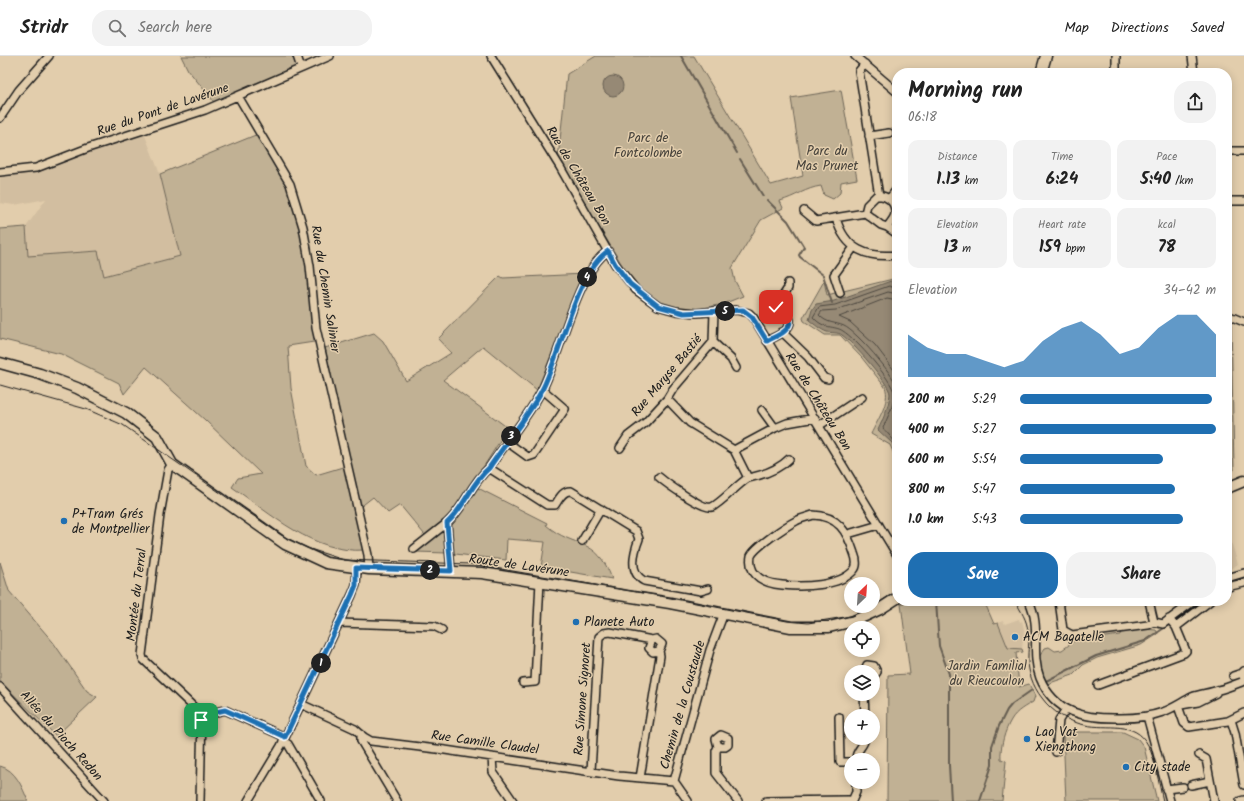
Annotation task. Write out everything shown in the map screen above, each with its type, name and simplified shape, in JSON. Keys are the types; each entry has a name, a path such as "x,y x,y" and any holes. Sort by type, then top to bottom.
{"main road":[{"path":"1042,68 1046,56"},
{"name":"Route de Lavérune","path":"0,363 66,383 126,412 157,437 172,464 285,544 320,562 369,569 482,572 724,613 791,627 830,627 854,621 880,609 892,601"},
{"path":"1232,486 1244,481"},
{"path":"1232,493 1244,491"}],"street":[{"path":"0,118 19,90 49,56"},
{"path":"297,56 301,68"},
{"name":"Rue du Pont de Lavérune","path":"0,172 36,168 88,148 205,110 330,56"},
{"name":"Rue de Château Bon","path":"491,56 560,167 615,264 630,284 658,306 684,313 736,310 749,313 820,425 892,547"},
{"path":"856,56 892,88"},
{"path":"1116,56 1116,68"},
{"path":"1192,56 1193,68"},
{"path":"865,64 859,71 878,196"},
{"name":"Rue du Chemin Salinier","path":"238,96 290,184 296,200 312,276 316,328 368,555 369,569"},
{"path":"869,136 889,133"},
{"path":"1232,151 1244,151"},
{"path":"889,199 892,195"},
{"path":"878,196 889,199 892,203"},
{"path":"865,213 867,205 878,196"},
{"path":"1232,201 1244,201"},
{"path":"804,211 816,221 865,213 884,227 887,227 892,230"},
{"path":"836,218 840,230 854,247 870,255 892,255"},
{"path":"887,227 892,219"},
{"path":"840,293 834,275 854,247"},
{"path":"414,549 447,523 458,512 482,474 489,468 542,389 564,331 590,270 596,261 608,251"},
{"path":"767,341 788,328 790,320 777,310 776,307 788,288 788,283"},
{"name":"Rue Maryse Bastié","path":"620,448 628,436 645,422 667,399 673,388 713,342 714,311"},
{"path":"1232,317 1244,322"},
{"path":"782,332 808,357 824,378 828,379"},
{"path":"713,342 731,359 736,368"},
{"path":"507,442 528,457 534,455 565,409 542,389"},
{"path":"820,425 862,397"},
{"path":"667,399 690,423 734,450 748,478"},
{"path":"762,410 775,428"},
{"path":"734,450 787,423 815,418"},
{"path":"658,476 666,484 708,507 713,506 748,478 758,476 781,467 789,459"},
{"name":"Montée du Terral","path":"172,464 168,470 160,515 142,655 144,659 202,715"},
{"path":"489,468 547,505 555,505 563,493 568,491 636,530 639,535 639,539 633,556 641,579 648,582 701,591 708,589"},
{"path":"582,541 601,509"},
{"path":"813,515 824,515 834,520 848,534 857,564 850,574 830,582 798,587 778,585 762,580 752,569 750,559 756,550 796,521 813,515"},
{"path":"447,523 451,571"},
{"path":"848,534 879,525"},
{"path":"248,801 284,739 339,623 355,588 356,568"},
{"path":"1232,577 1244,574"},
{"path":"523,683 535,682 540,581"},
{"path":"1232,586 1244,583"},
{"path":"1031,606 1037,626 1036,655 1038,672 1047,691 1066,709 1084,717 1135,718 1147,716 1180,705 1192,697 1219,690 1243,676"},
{"path":"1060,606 1063,630 1072,635 1148,625 1154,622 1163,624 1172,623 1201,606"},
{"path":"1150,606 1154,622"},
{"path":"1172,623 1189,606"},
{"name":"Chemin de la Coustaude","path":"688,801 674,781 710,650 724,613"},
{"path":"339,623 434,626 442,630"},
{"path":"1098,685 1184,653 1186,651 1172,623"},
{"name":"Rue Simone Signoret","path":"590,770 599,637 604,633 610,632 652,640 649,648 653,652 659,651 660,656 640,778"},
{"path":"1233,676 1243,676"},
{"name":"Allée du Pioch Redon","path":"0,688 104,801"},
{"name":"Rue Camille Claudel","path":"301,704 355,729 372,741 640,778 674,781"},
{"path":"1180,705 1186,726 1231,720 1244,713"},
{"path":"1056,752 1059,720 1066,709"},
{"path":"200,801 202,715 225,710 284,739 321,801"},
{"path":"1147,716 1170,801"},
{"path":"839,717 840,762 844,762"},
{"path":"1231,720 1244,785"},
{"path":"361,734 360,741 397,801"},
{"path":"718,747 716,751 716,773 738,801"},
{"path":"1199,755 1206,759 1214,801"},
{"path":"492,757 494,772 513,801"},
{"path":"1191,785 1210,781"},
{"path":"1166,789 1182,787"},
{"path":"766,801 852,801 856,789"},
{"path":"1240,801 1244,800"}],"shaded area":[{"path":"144,133 160,174 180,256 103,276 97,251 28,256 26,227 46,199 14,205 0,203 0,177 17,175"},
{"path":"1232,544 1238,564 1232,568"},
{"path":"1019,619 1020,622 1022,621 1024,630 1022,649 1008,648 998,623 1003,621 1005,624"}],"green space":[{"path":"181,56 296,56 299,65 214,102 188,70"},
{"name":"Parc de Fontcolombe","path":"596,56 694,56 771,185 803,176 791,98 841,90 857,179 841,182 840,193 833,199 824,195 821,186 780,201 783,208 761,220 732,268 735,281 743,296 723,304 688,311 661,304 633,283 558,159 567,74"},
{"path":"258,134 294,199 310,279 314,342 288,346 291,388 306,466 316,475 346,466 365,550 346,550 328,546 311,539 278,520 232,487 238,478 261,474 205,420 146,367 124,394 119,383 61,354 0,339 0,229 26,227 28,256 98,251 104,276 180,256 160,174"},
{"path":"584,274 537,390 483,346 443,380 508,428 472,485 547,523 546,525 566,538 592,549 606,565 612,579 541,567 545,542 507,539 506,560 447,553 416,552 429,540 400,505 388,513 373,497 359,508 325,348 374,333 383,341 406,381 451,353 438,339 500,276 503,278"},
{"path":"892,279 892,450 890,445 871,434 885,405 885,387 862,358 840,335 825,335 804,321 803,318 824,281 827,295"},
{"path":"1232,370 1234,470 1232,470"},
{"path":"0,562 9,591 53,642 87,691 97,697 56,736 0,681"},
{"name":"Jardin Familial du Rieucoulon","path":"901,606 986,606 994,624 998,623 1008,648 1022,649 1023,652 1016,653 1019,687 1029,684 1035,696 1033,702 1021,709 1013,717 1005,734 1001,754 1001,759 1006,761 1002,801 887,801 888,675 910,674"},
{"path":"1143,629 1156,630 1158,634 1141,645 1097,658 1083,665 1073,675 1047,684 1042,672 1039,657 1045,648 1049,647 1055,651 1062,650 1069,645 1069,642 1120,635 1121,631"},
{"path":"1063,732 1123,732 1138,739 1144,747 1157,801 1066,801"},
{"path":"0,766 10,771 18,780 28,801 0,801"}],"water":[{"path":"613,76 620,79 623,86 620,93 613,96 606,93 603,86 606,79"},
{"path":"891,281 892,282 892,443 878,430 887,408 890,394 884,382 862,354 847,339 839,333 825,331 809,320 812,310 816,304 834,301"}],"waterway":[{"path":"681,56 737,153"},
{"path":"740,159 763,196"},
{"path":"767,200 788,221 804,247 799,255 800,257 823,275 832,303"},
{"path":"1232,582 1244,578"},
{"path":"936,606 939,646 949,674 949,765 951,801"},
{"path":"1046,681 1096,656 1145,641 1197,606"},
{"path":"980,801 992,765 992,746 999,726 1007,710 1012,704 1032,690"}],"tram line":[{"path":"0,385 86,409 123,425 281,535 307,548 344,560 471,564 655,595 787,621 808,623 851,616 875,605 892,594"},
{"path":"1018,606 1026,623 1029,637 1028,661 1031,678 1042,698 1061,716 1073,721 1085,725 1128,729 1143,737 1153,757 1163,801"}],"place":[{"name":"P+Tram Grés de Montpellier","path":"64,521"},
{"name":"Planete Auto","path":"576,622"},
{"name":"ACM Bagatelle","path":"1015,637"},
{"name":"Lao Vat Xiengthong","path":"1027,739"},
{"name":"City stade","path":"1126,767"}],"route":[{"path":"201,720 202,715 218,710 225,710 233,712 285,737 352,595 356,585 356,568 451,571 449,556 449,528 447,523 464,504 474,485 482,474 489,468 542,389 564,331 590,270 602,255 608,251 615,264 630,284 658,306 684,313 743,310 749,313 767,341 788,328 790,324 790,320 777,310 776,307"}],"park label":[{"name":"Parc du Mas Prunet","path":"827,158"}]}
